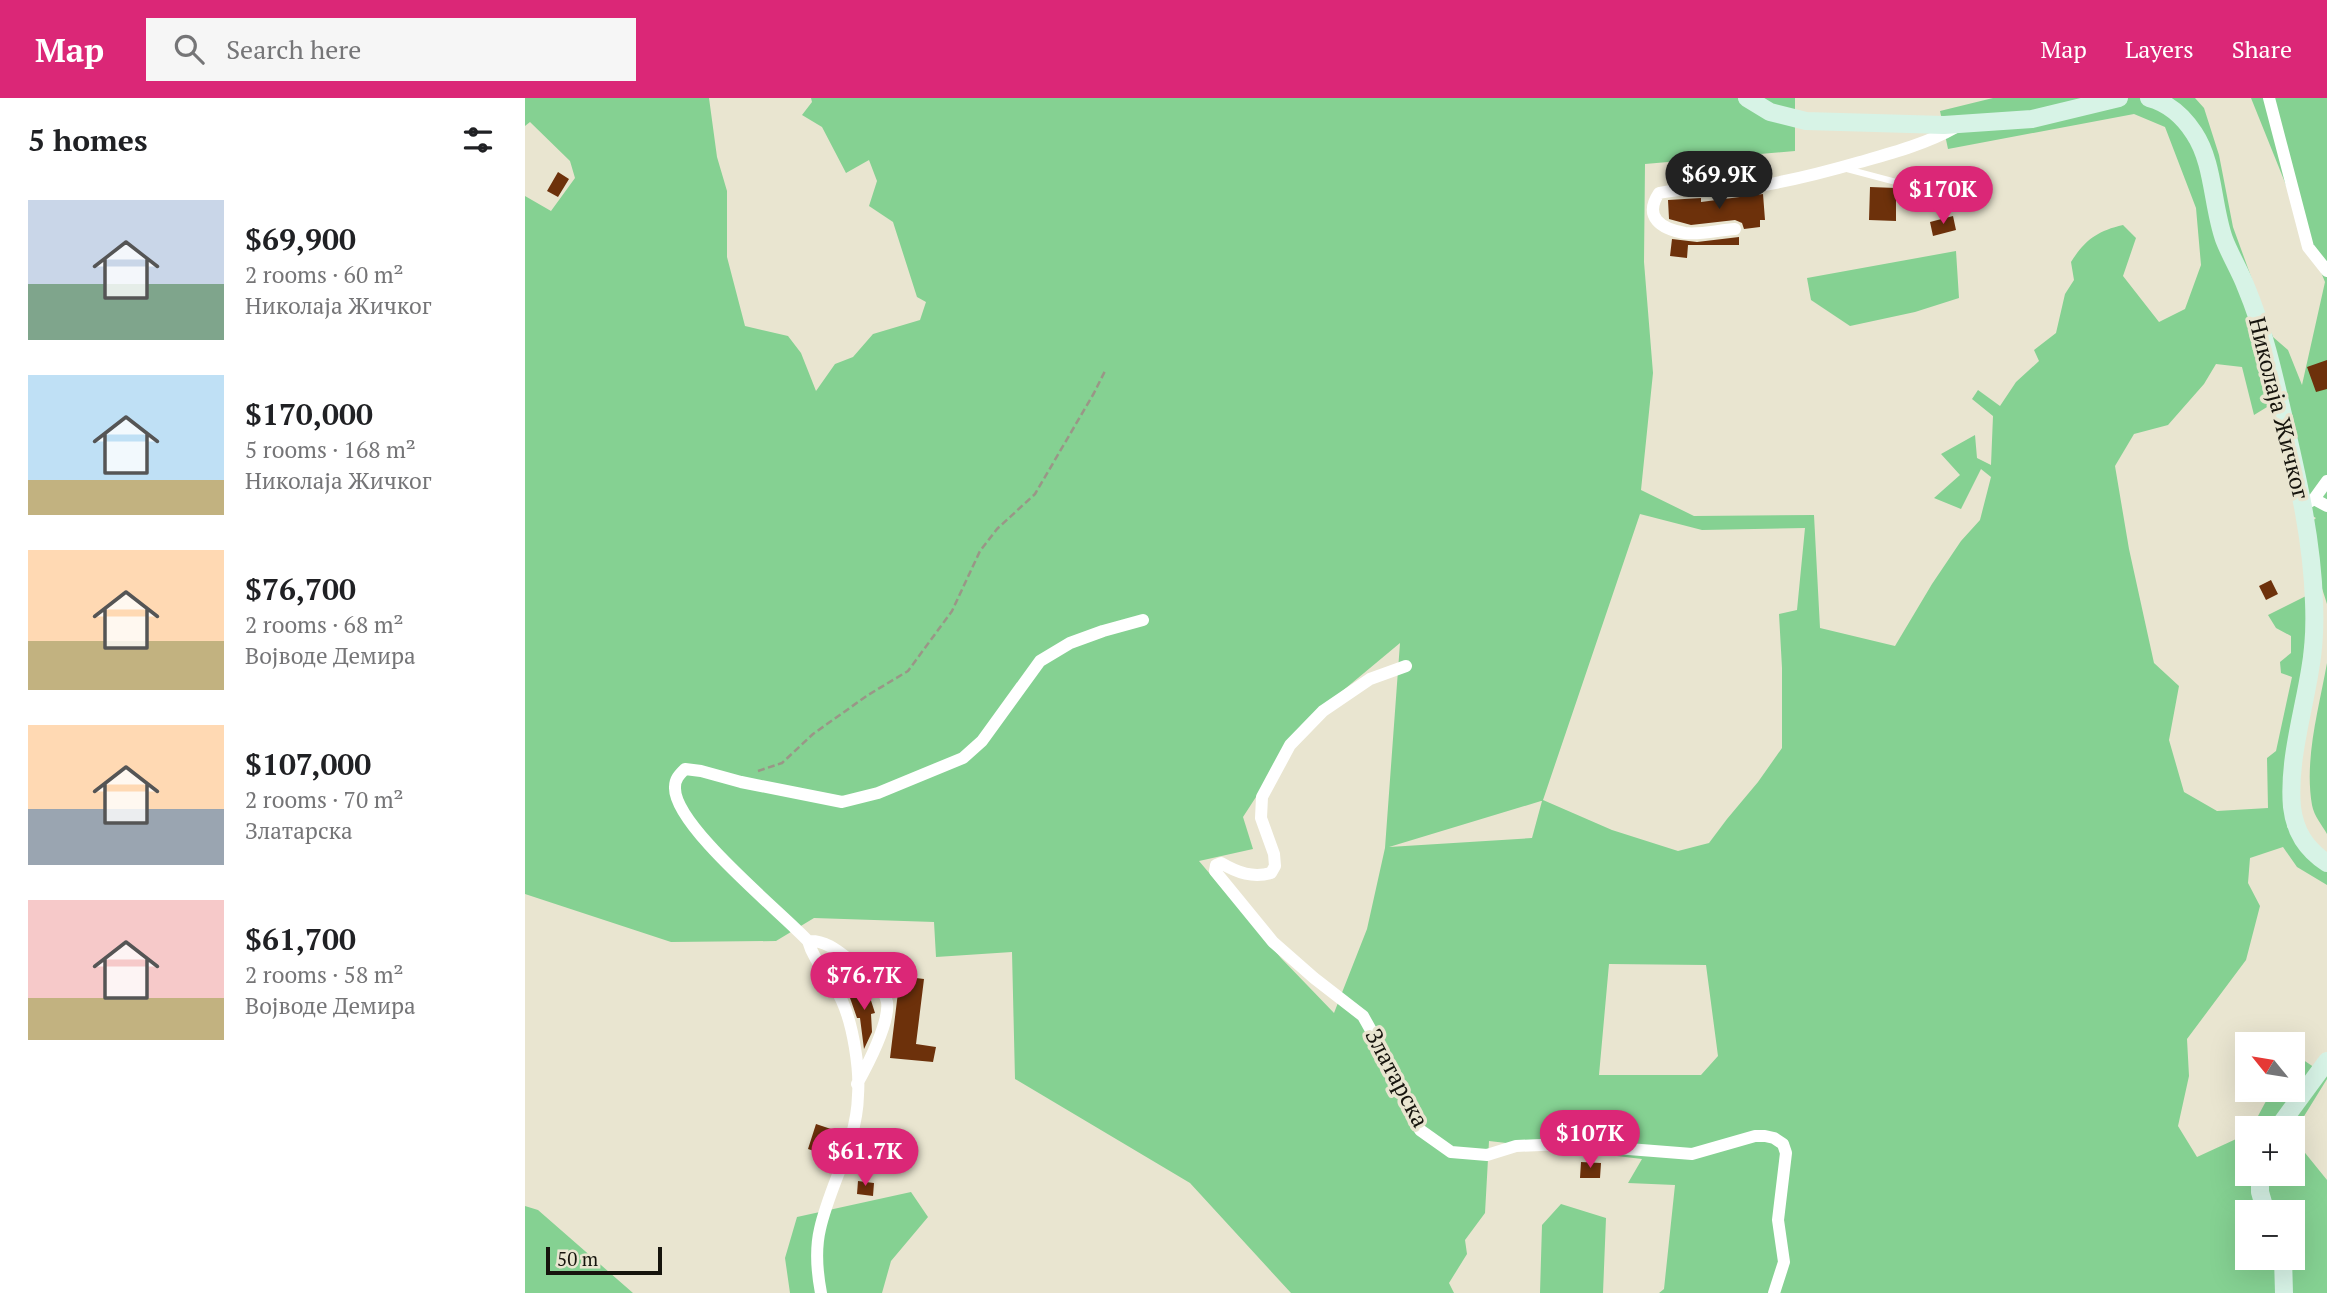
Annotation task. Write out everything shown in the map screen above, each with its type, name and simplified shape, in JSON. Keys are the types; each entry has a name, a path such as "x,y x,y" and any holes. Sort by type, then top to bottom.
{"street":[{"path":"1747,98 1770,113 1806,121 1960,124 2032,118 2119,98"},
{"name":"Николаја Жичког","path":"2149,98 2164,104 2181,116 2200,144 2224,238 2246,287 2266,344 2315,500 2314,632 2311,668 2294,764 2292,803 2296,827 2308,847 2327,863"},
{"path":"2269,98 2308,247 2327,271"},
{"path":"1735,229 1686,233 1669,229 1657,222 1652,213 1652,203 1659,193 1678,188 1741,189 1784,182 1893,152 1943,134 1960,124"},
{"path":"2327,481 2315,500 2327,506"},
{"path":"821,1293 816,1269 819,1230 851,1142 859,1095 853,1034 842,999 811,954 807,940 701,838 674,790 676,778 685,769 701,771 741,782 842,802 878,793 963,758 982,741 1040,661 1070,643 1143,620"},
{"name":"Златарска","path":"1406,666 1370,679 1323,711 1290,745 1262,797 1261,818 1276,866 1271,873 1258,877 1221,863 1216,865 1215,871 1273,942 1363,1016 1387,1059 1420,1130 1451,1152 1487,1155 1516,1146 1565,1144 1692,1154 1755,1136 1774,1138 1783,1144 1786,1153 1778,1220 1784,1262 1775,1293"},
{"path":"807,940 819,940 869,975 887,1002 874,1052 857,1084"},
{"path":"2287,1116 2327,1061"},
{"path":"2283,1270 2284,1293"}],"lane":[{"path":"1842,167 1916,190 1936,208"}],"path":[{"path":"757,771 782,763 813,734 868,695 908,671 951,611 980,551 997,529 1035,494 1106,369"}],"green space":[{"path":"525,98 709,98 717,157 727,191 727,257 745,326 788,336 801,353 816,391 835,364 853,357 873,334 920,320 926,302 917,297 893,222 869,206 877,181 869,160 846,173 822,127 802,115 812,102 811,98 1795,98 1795,151 1645,164 1644,262 1653,373 1641,490 1694,516 1814,515 1820,628 1895,646 1961,541 1980,520 1991,477 1981,469 1961,509 1934,498 1960,475 1941,454 1975,435 1977,458 1991,465 1993,416 1972,399 1978,390 2000,406 2016,382 2039,361 2034,350 2056,333 2065,294 2074,280 2071,262 2081,248 2106,230 2123,225 2136,238 2123,276 2159,322 2185,309 2201,265 2196,208 2165,127 2134,114 1948,149 1940,111 1993,98 2195,98 2204,108 2219,155 2233,227 2273,337 2288,350 2302,385 2325,282 2251,98 2327,98 2327,604 2303,529 2316,518 2298,508 2272,404 2254,415 2242,367 2216,364 2204,384 2168,425 2134,434 2115,466 2129,549 2154,663 2179,686 2169,740 2184,792 2217,811 2268,808 2267,758 2276,751 2292,677 2281,673 2280,662 2291,653 2291,636 2276,628 2268,615 2306,596 2306,632 2287,827 2327,870 2327,885 2297,867 2283,847 2250,858 2248,883 2260,906 2246,960 2187,1039 2189,1076 2178,1126 2197,1157 2235,1140 2235,1186 2305,1186 2305,1153 2327,1180 2327,1293 1659,1293 1664,1289 1675,1185 1628,1183 1642,1159 1489,1141 1485,1213 1465,1240 1467,1254 1449,1283 1454,1293 1291,1293 1190,1183 1015,1079 1012,952 936,957 934,922 814,918 776,941 671,942 525,894 525,196 551,211 575,178 570,161 530,122 525,126","holes":["1640,514 1702,530 1805,528 1797,610 1779,614 1782,748 1709,843 1678,851 1612,830 1543,800","1400,643 1385,848 1367,929 1334,1013 1281,958 1199,861 1253,849 1243,817 1304,723","1542,801 1532,838 1389,847","1609,964 1706,965 1718,1056 1701,1075 1599,1075"]},
{"path":"1956,251 1959,298 1915,312 1850,326 1811,300 1807,278"},
{"path":"2327,663 2327,834 2313,809 2310,770 2313,734"},
{"path":"2305,1061 2327,1076 2304,1116 2258,1116 2266,1102 2305,1102"},
{"path":"911,1192 928,1217 891,1261 882,1293 790,1293 785,1258 797,1217"},
{"path":"1561,1204 1606,1218 1603,1293 1540,1293 1542,1225"},
{"path":"525,1206 538,1210 633,1293 525,1293"}],"building":[{"path":"558,172 569,179 558,197 547,191"},
{"path":"1870,187 1896,188 1896,221 1869,220"},
{"path":"1763,194 1765,220 1760,220 1760,227 1744,229 1742,223 1735,220 1691,225 1669,219 1668,200 1701,198 1701,202"},
{"path":"1953,216 1956,230 1933,236 1930,222"},
{"path":"1739,237 1739,245 1688,245 1687,258 1670,256 1672,239 1697,242"},
{"path":"2327,360 2327,389 2316,392 2307,367"},
{"path":"2271,580 2278,594 2266,600 2259,586"},
{"path":"900,976 924,979 916,1044 936,1047 933,1062 890,1058"},
{"path":"867,988 875,1013 871,1014 872,1032 864,1049 860,1018 857,1018 849,995"},
{"path":"816,1124 843,1133 835,1158 808,1149"},
{"path":"1581,1162 1601,1163 1600,1178 1580,1178"},
{"path":"858,1181 874,1183 873,1196 857,1194"}]}
